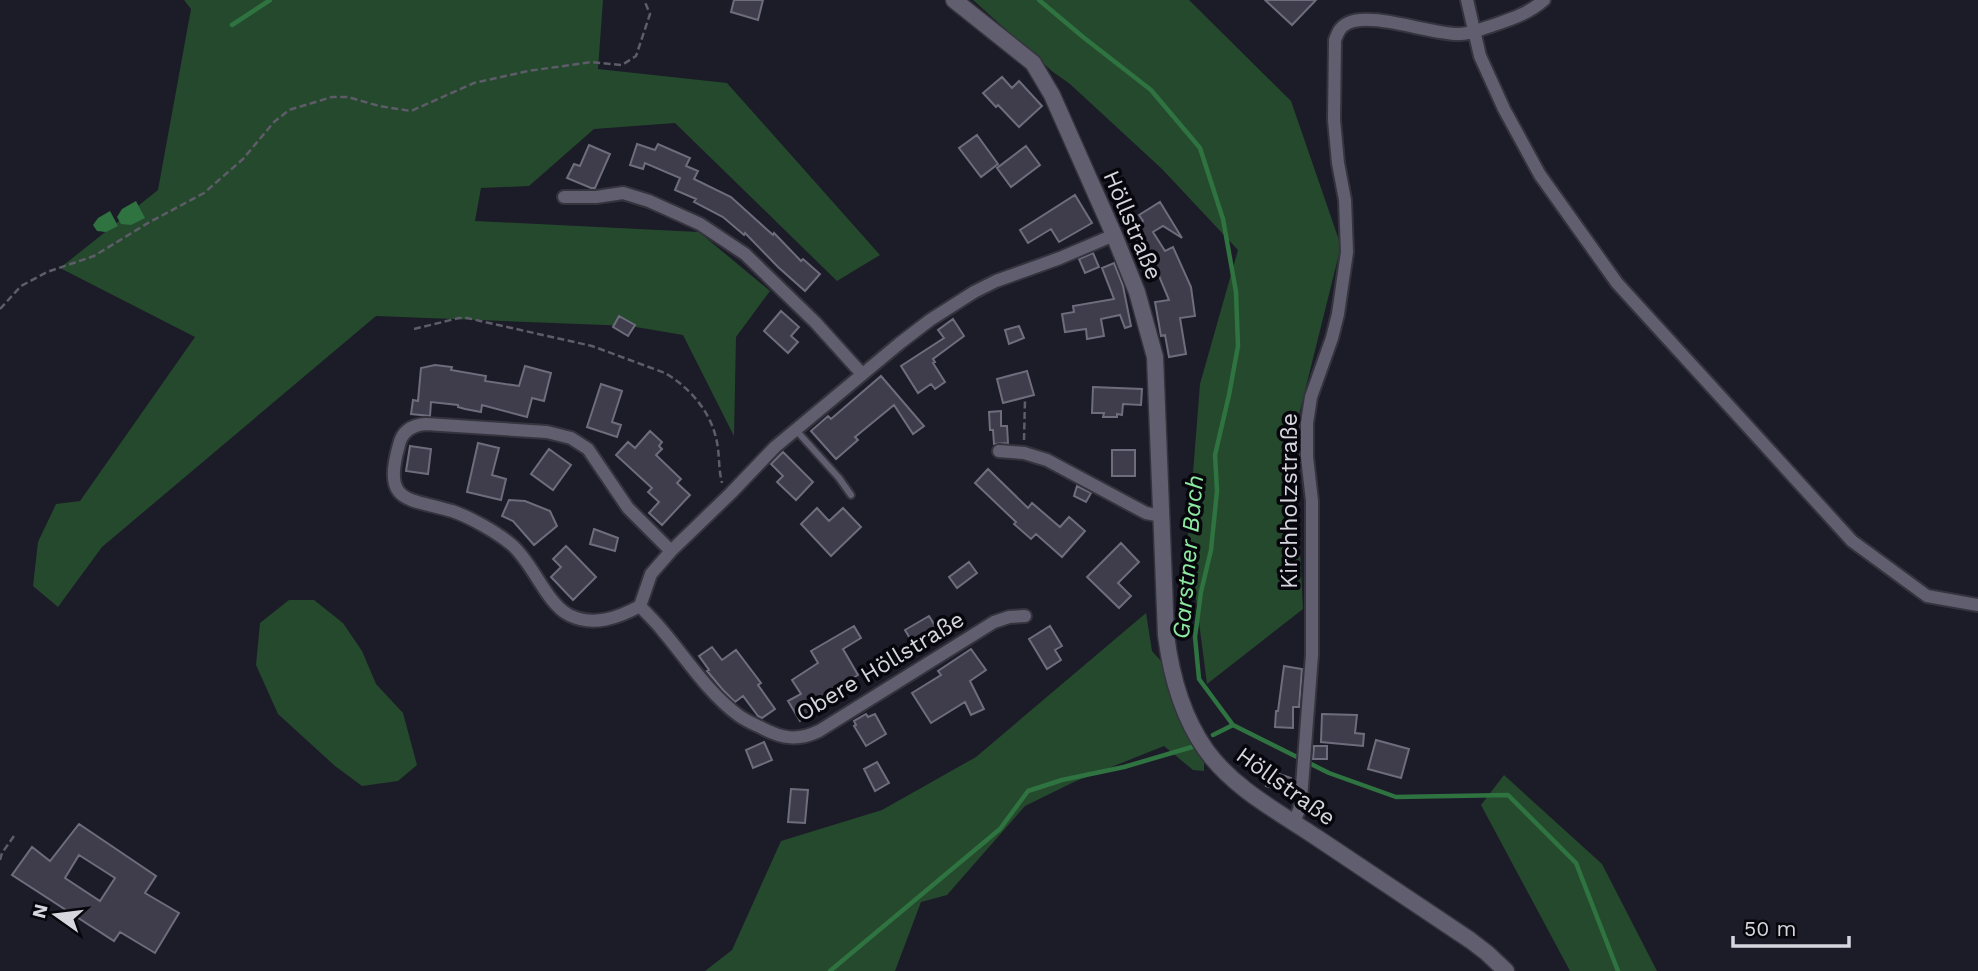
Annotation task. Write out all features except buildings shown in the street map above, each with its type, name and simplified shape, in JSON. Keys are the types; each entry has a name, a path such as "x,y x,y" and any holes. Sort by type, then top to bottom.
{"street":[{"name":"Höllstraße","path":"954,0 1025,57 1042,76 1137,292 1155,357 1168,656 1173,679 1188,718 1206,750 1219,766 1261,802 1470,940 1506,971"},
{"path":"1467,0 1479,56 1540,175 1617,283 1852,541 1927,596 1978,605"},
{"path":"1473,33 1512,20 1544,0"},
{"name":"Kirchholzstraße","path":"1294,822 1299,810 1303,782 1312,655 1312,501 1307,457 1307,423 1313,390 1338,314 1347,252 1345,200 1336,152 1334,120 1335,40 1343,26 1357,20 1378,21 1449,34 1473,33"},
{"path":"564,197 596,197 623,193 649,201 700,224 745,254 815,322 862,374"},
{"path":"671,551 628,508 588,449 571,438 547,432 426,424 412,427 402,436 393,473 397,489 403,496 419,504 457,513 511,543 563,611 578,618 603,620 625,614 640,606 651,574 671,551 731,494 775,447 930,320 996,281 1114,235"},
{"path":"999,451 1024,453 1046,460 1146,513 1161,516"},
{"name":"Obere Höllstraße","path":"640,606 730,709 741,718 770,732 793,738 808,736 819,730 994,622 1025,616"}],"lane":[{"path":"795,429 851,495"}],"path":[{"path":"0,309 21,286 47,272 94,256 204,193 243,159 274,122 289,110 332,97 348,97 411,111 474,83 528,71 591,62 622,65 636,56 650,14 644,0"},
{"path":"414,330 467,318 592,346 665,373 688,391 707,415 716,438 721,481 731,494"},
{"path":"1024,453 1025,399"},
{"path":"0,860 14,836"}],"shaded area":[{"path":"184,0 603,0 598,69 727,83 880,255 837,281 675,123 594,129 529,186 481,188 475,221 699,232 770,291 736,337 734,436 683,335 630,326 376,316 102,547 58,607 33,586 38,542 56,504 80,501 195,337 60,268 158,190 191,9"},
{"path":"973,0 1189,0 1291,101 1341,246 1294,435 1303,609 1207,684 1188,537 1200,384 1238,250 1162,169"},
{"path":"136,201 145,218 131,225 121,224 117,217 122,209"},
{"path":"110,211 118,226 106,232 97,231 93,225 98,218"},
{"path":"289,600 314,600 343,623 362,651 376,684 403,713 417,765 398,781 362,786 335,766 278,714 256,665 260,623"},
{"path":"1146,613 1152,651 1161,661 1183,726 1204,761 1204,771 1193,770 1164,746 1074,782 1025,806 947,895 921,902 895,971 705,971 732,950 781,841 882,810 976,757"},
{"path":"1504,775 1602,864 1657,971 1570,971 1481,805"}],"waterway":[{"path":"232,25 270,0"},
{"name":"Garstner Bach","path":"1039,0 1151,90 1200,148 1223,219 1236,292 1238,346 1215,455 1217,491 1211,550 1201,592 1195,637 1199,679 1233,725 1329,773 1396,797 1508,795 1576,863 1618,971"},
{"path":"1213,735 1233,725"},
{"path":"830,971 1000,829 1028,791 1192,747"}]}
